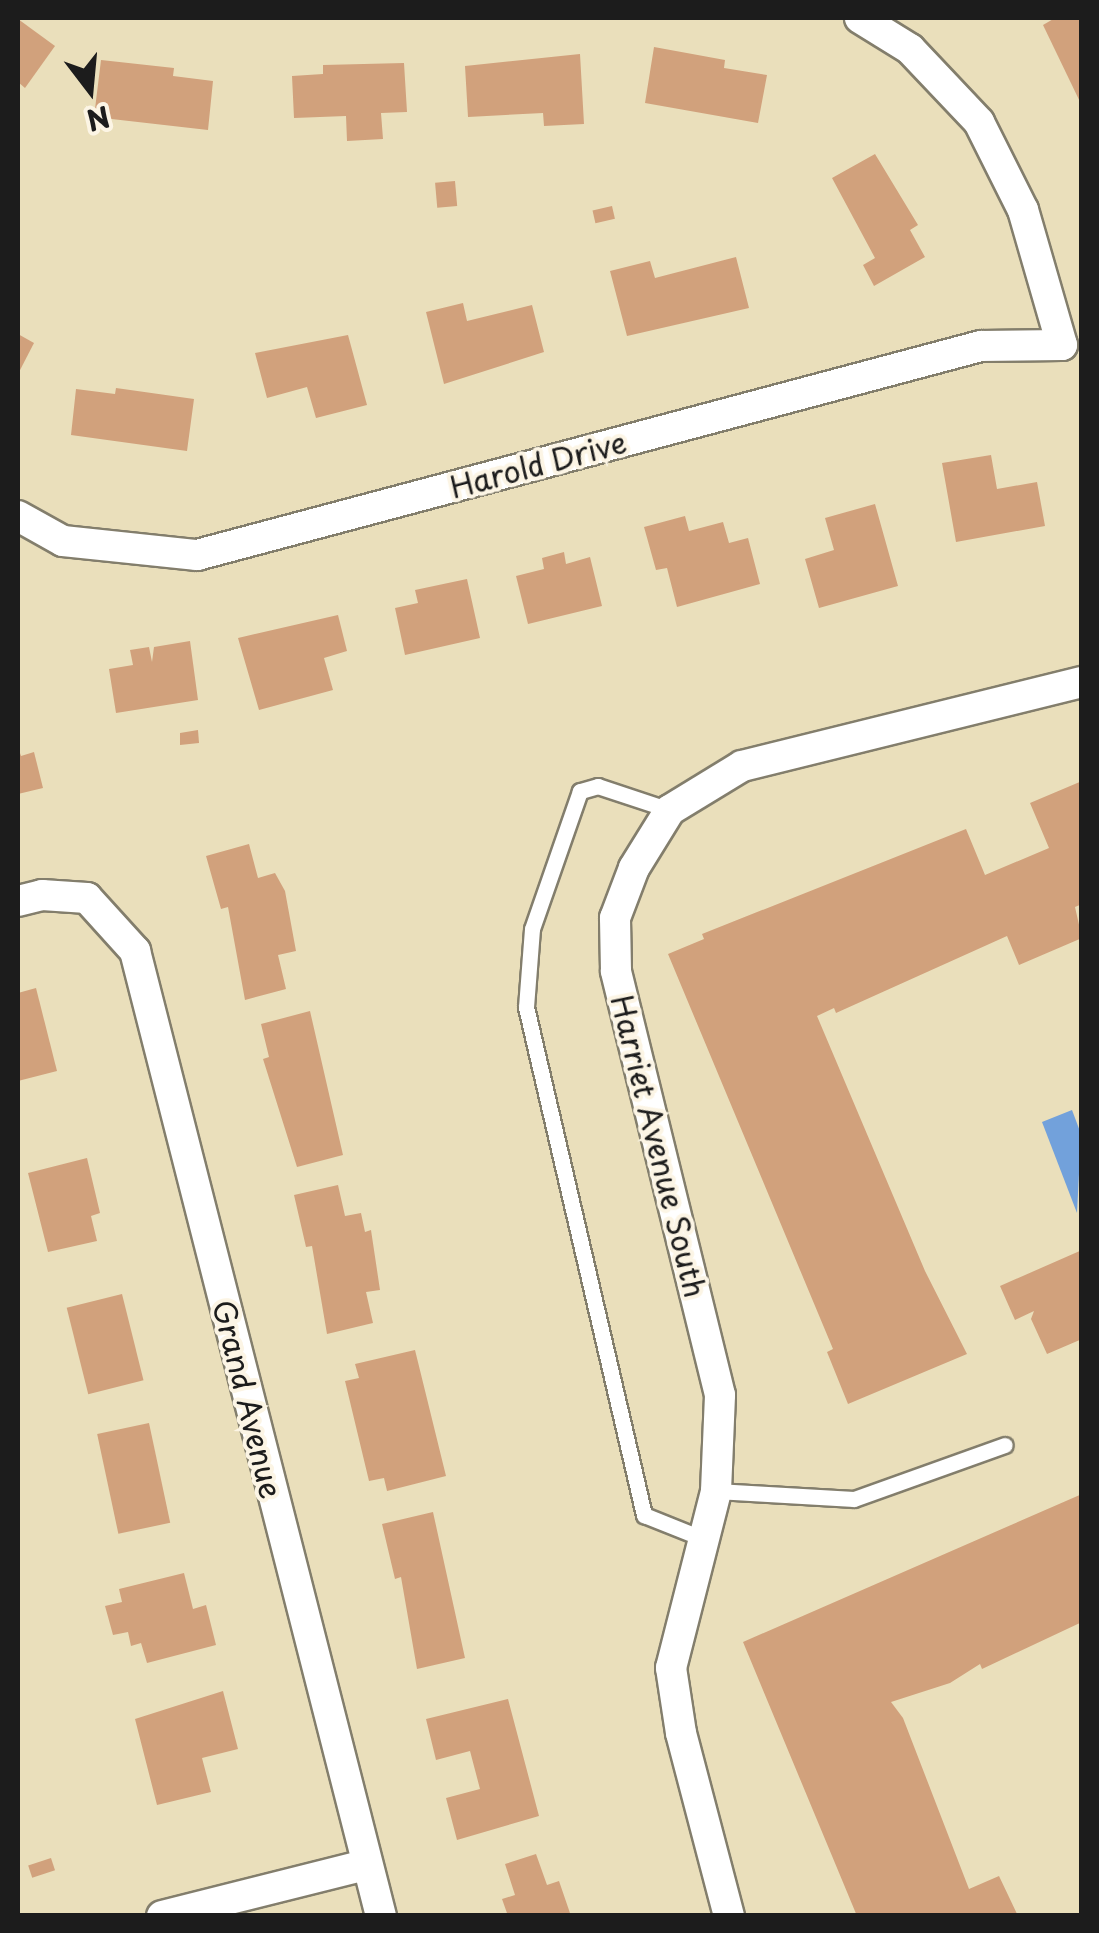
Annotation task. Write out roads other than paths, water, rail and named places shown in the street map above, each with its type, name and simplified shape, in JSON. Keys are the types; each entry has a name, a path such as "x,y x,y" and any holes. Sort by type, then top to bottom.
{"street":[{"name":"Harold Drive","path":"18,516 63,542 197,556 981,346 1062,345 1023,210 978,122 910,48 860,18"},
{"name":"Harriet Avenue South","path":"729,1916 681,1734 671,1668 716,1491 720,1395 616,972 615,918 634,868 670,810 742,766 1082,682"},
{"name":"Grand Avenue","path":"18,901 42,895 88,898 135,951 364,1865 381,1916"},
{"path":"162,1916 364,1865"}],"lane":[{"path":"670,810 598,786 580,791 532,929 526,1007 644,1515 704,1539"},
{"path":"716,1491 854,1500 1004,1444"}],"water":[{"path":"1072,1110 1081,1134 1077,1213 1042,1122"}]}
